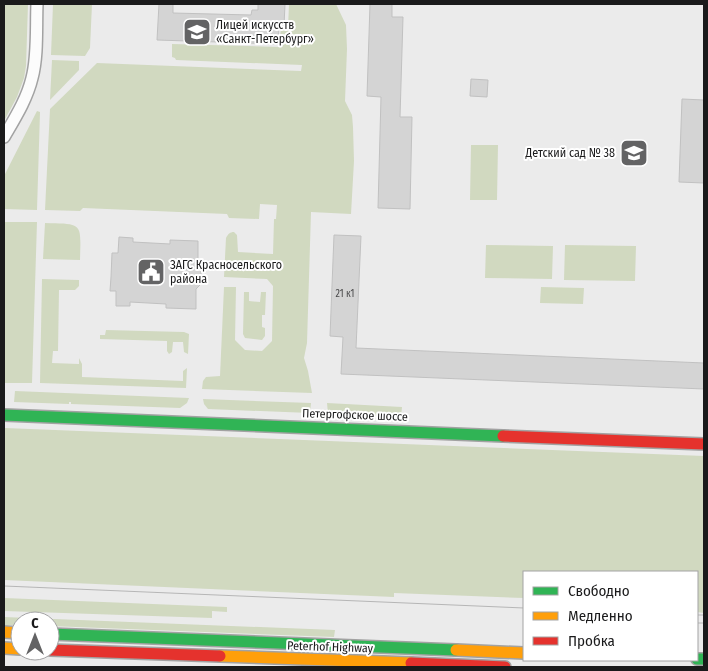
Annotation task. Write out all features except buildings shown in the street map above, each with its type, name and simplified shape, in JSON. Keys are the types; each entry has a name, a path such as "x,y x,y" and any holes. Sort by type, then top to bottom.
{"main road":[{"name":"Петергофское шоссе","path":"4,415 704,444"},
{"name":"Peterhof Highway","path":"60,634 523,652"},
{"name":"Peterhof Highway","path":"60,650 505,667"}],"street":[{"path":"4,138 24,102 32,77 35,52 36,4"}],"green space":[{"path":"4,4 28,4 24,78 17,97 4,121"},
{"path":"53,4 92,4 90,48 85,56 51,55"},
{"path":"289,4 336,4 346,25 345,101 352,115 353,127 354,161 351,214 311,212 307,343 304,358 312,393 202,389 203,381 206,377 220,376 224,287 236,287 235,340 245,350 262,351 272,341 273,286 267,279 224,277 226,238 230,233 234,232 237,235 238,252 273,254 274,219 276,219 277,205 260,204 259,219 229,218 227,214 83,208 80,211 45,210 50,109 97,63 301,71 302,65 176,60 172,57 172,44 279,47 281,28 288,28"},
{"path":"52,60 79,61 79,70 50,100"},
{"path":"37,111 40,112 37,210 4,209 4,176"},
{"path":"471,145 498,145 497,200 470,200"},
{"path":"4,222 37,222 32,383 4,383"},
{"path":"45,223 67,224 77,228 80,238 80,260 43,259"},
{"path":"486,245 553,246 552,279 485,278"},
{"path":"565,245 636,246 635,281 564,280"},
{"path":"42,279 79,280 79,286 75,290 59,290 58,351 53,351 52,363 79,364 79,358 82,364 82,377 183,381 183,371 187,368 186,388 40,383"},
{"path":"541,287 584,288 583,304 540,303"},
{"path":"244,292 249,292 249,301 260,302 261,292 266,292 265,315 262,315 262,327 265,328 265,336 262,340 245,338 243,334"},
{"path":"106,330 184,332 189,334 188,354 184,352 183,342 173,342 172,352 169,354 167,351 167,341 100,339 100,335 105,335"},
{"path":"15,391 189,398 187,403 180,408 71,404 71,402 69,404 14,402"},
{"path":"203,399 311,403 310,413 208,409"},
{"path":"327,403 402,407 401,417 328,414"},
{"path":"4,429 704,456 704,613 698,612 698,571 523,571 523,598 394,593 394,597 4,580"},
{"path":"4,598 227,607 227,612 212,611 212,618 60,613 60,611 4,611"},
{"path":"4,617 10,617 10,625 4,625"},
{"path":"60,619 335,630 334,637 60,626"}],"tram line":[{"path":"4,586 523,608"},
{"path":"698,615 704,615"},
{"path":"698,623 704,623"}],"traffic: fast":[{"path":"4,415 503,436"},
{"path":"60,634 456,650"},
{"path":"698,659 704,659"}],"traffic: slow":[{"path":"4,632 10,632"},
{"path":"4,648 10,648"},
{"path":"456,650 523,653"},
{"path":"220,656 411,663"}],"traffic: jam":[{"path":"503,436 704,444"},
{"path":"60,650 220,656"},
{"path":"411,663 505,667"}],"place":[{"name":"Лицей искусств «Санкт-Петербург»","path":"197,32"},
{"name":"Детский сад № 38","path":"634,153"},
{"name":"ЗАГС Красносельского района","path":"151,272"}]}
